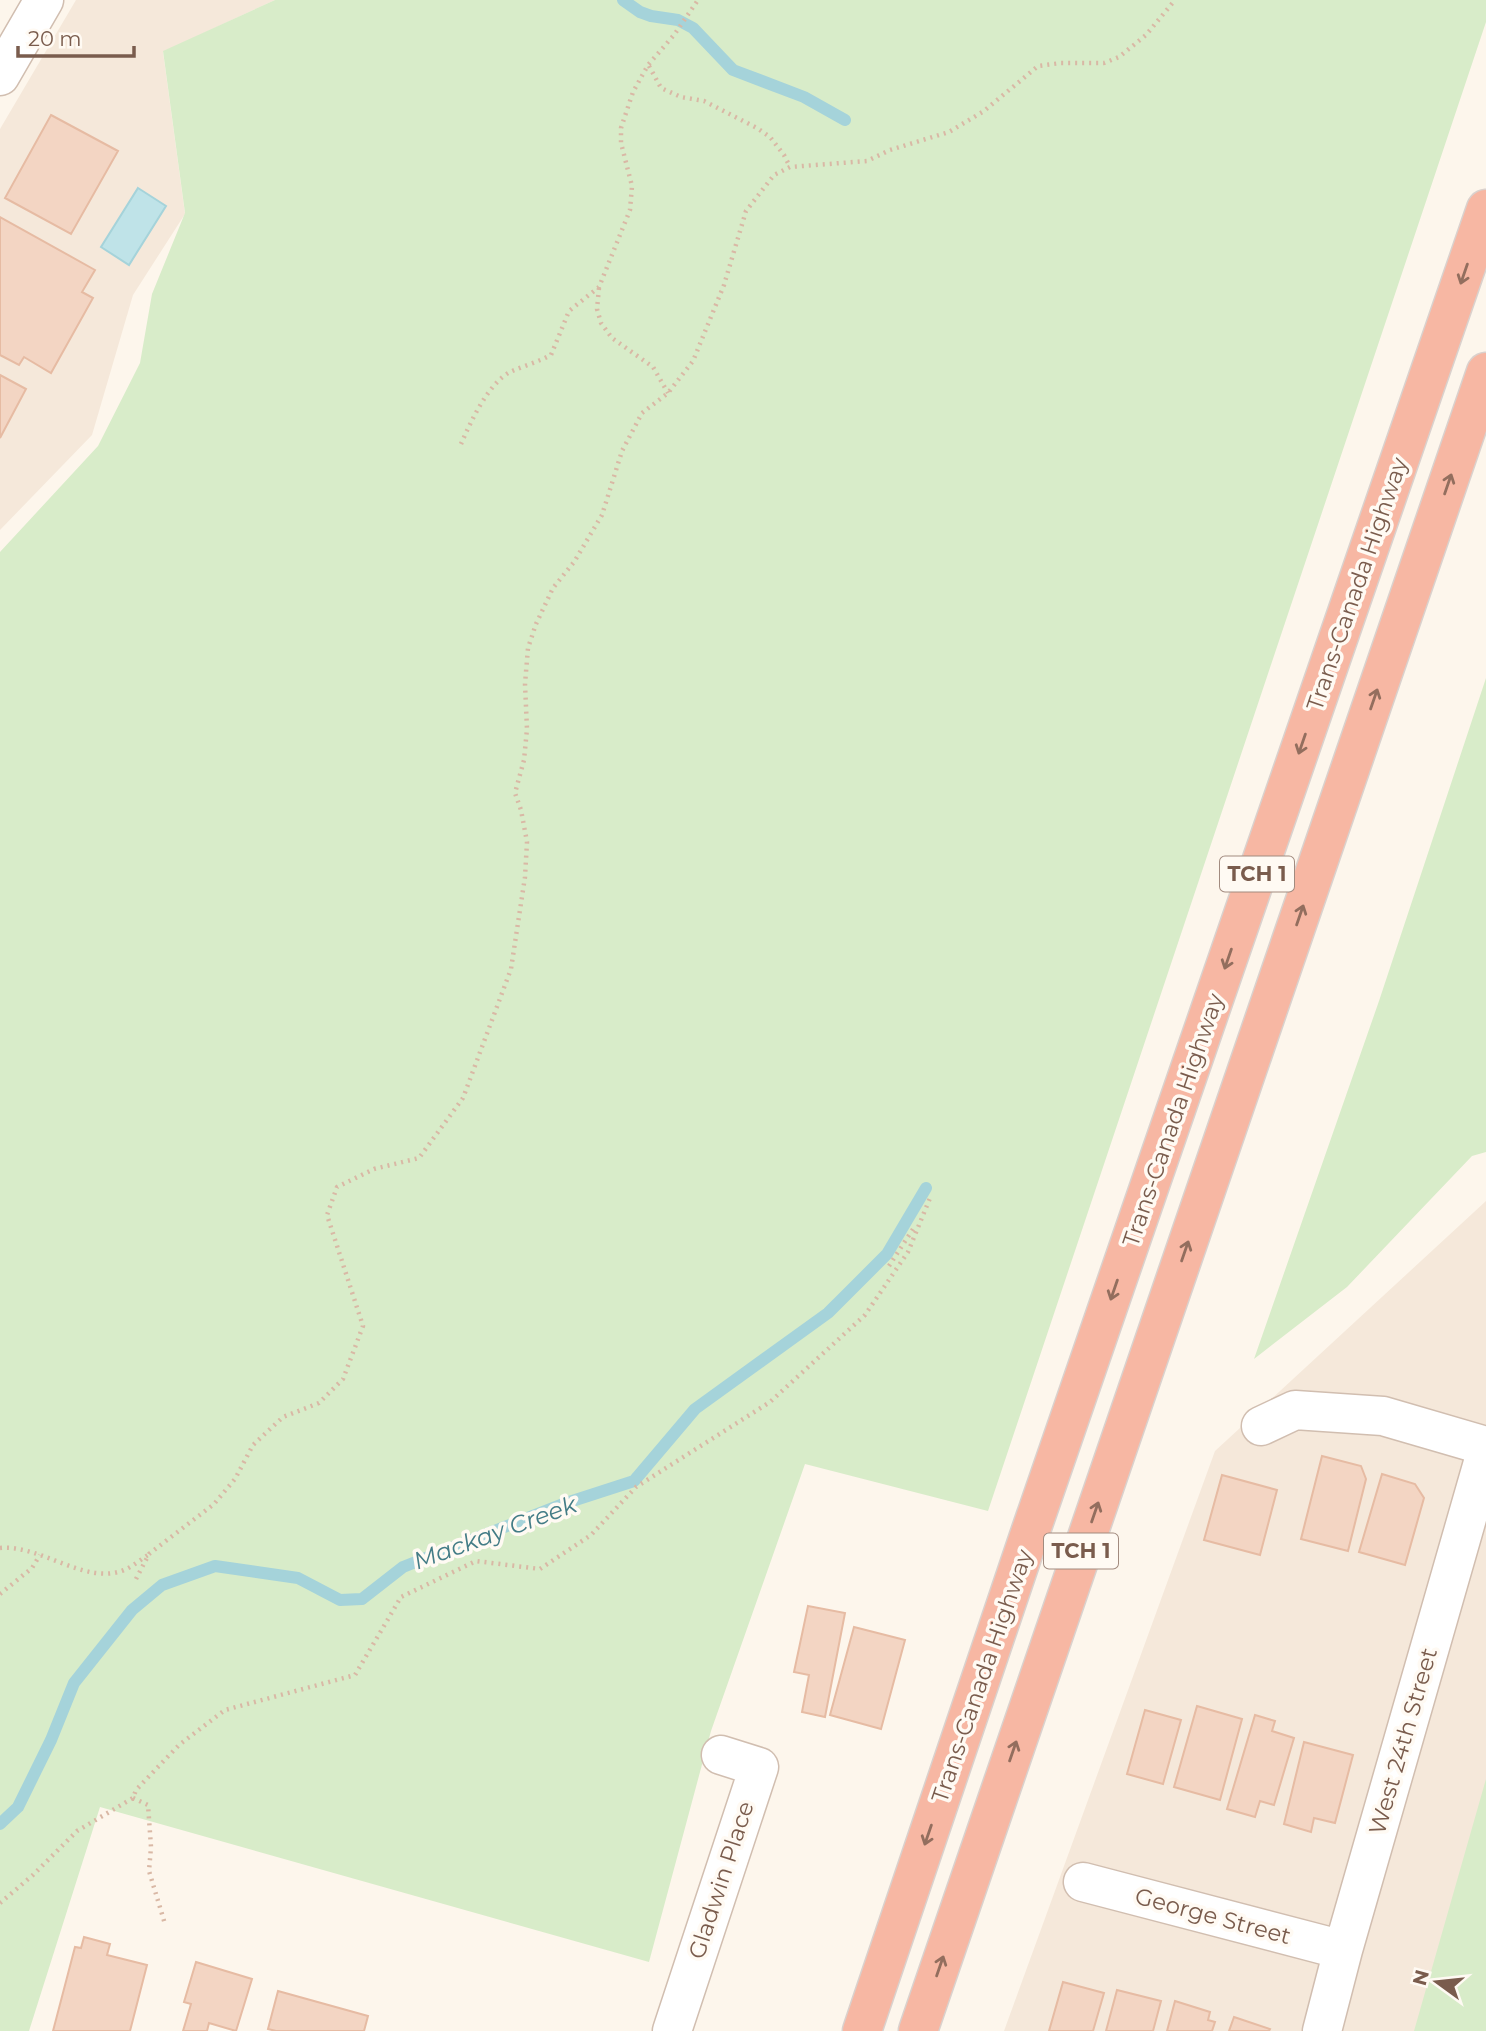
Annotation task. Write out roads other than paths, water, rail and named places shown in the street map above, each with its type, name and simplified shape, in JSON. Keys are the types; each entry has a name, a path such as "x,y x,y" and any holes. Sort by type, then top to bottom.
{"highway":[{"name":"Trans-Canada Highway","path":"862,2031 1486,209"},
{"name":"TCH 1","path":"918,2031 1486,372"},
{"path":"852,2031 910,1888"}],"street":[{"path":"0,76 44,0"},
{"path":"1261,1426 1295,1410 1383,1416 1486,1446"},
{"name":"West 24th Street","path":"1322,2031 1486,1452"},
{"name":"Gladwin Place","path":"672,2031 759,1767 721,1755"},
{"name":"George Street","path":"1083,1882 1343,1951"}],"water":[{"path":"138,188 166,206 129,265 101,247"}],"waterway":[{"path":"623,0 640,12 678,20 693,28 733,70 804,97 845,120"},
{"name":"Mackay Creek","path":"0,1824 18,1807 51,1740 74,1683 132,1610 162,1585 215,1566 298,1578 340,1600 362,1599 403,1567 563,1504 634,1481 695,1409 828,1313 887,1254 926,1188"}]}
